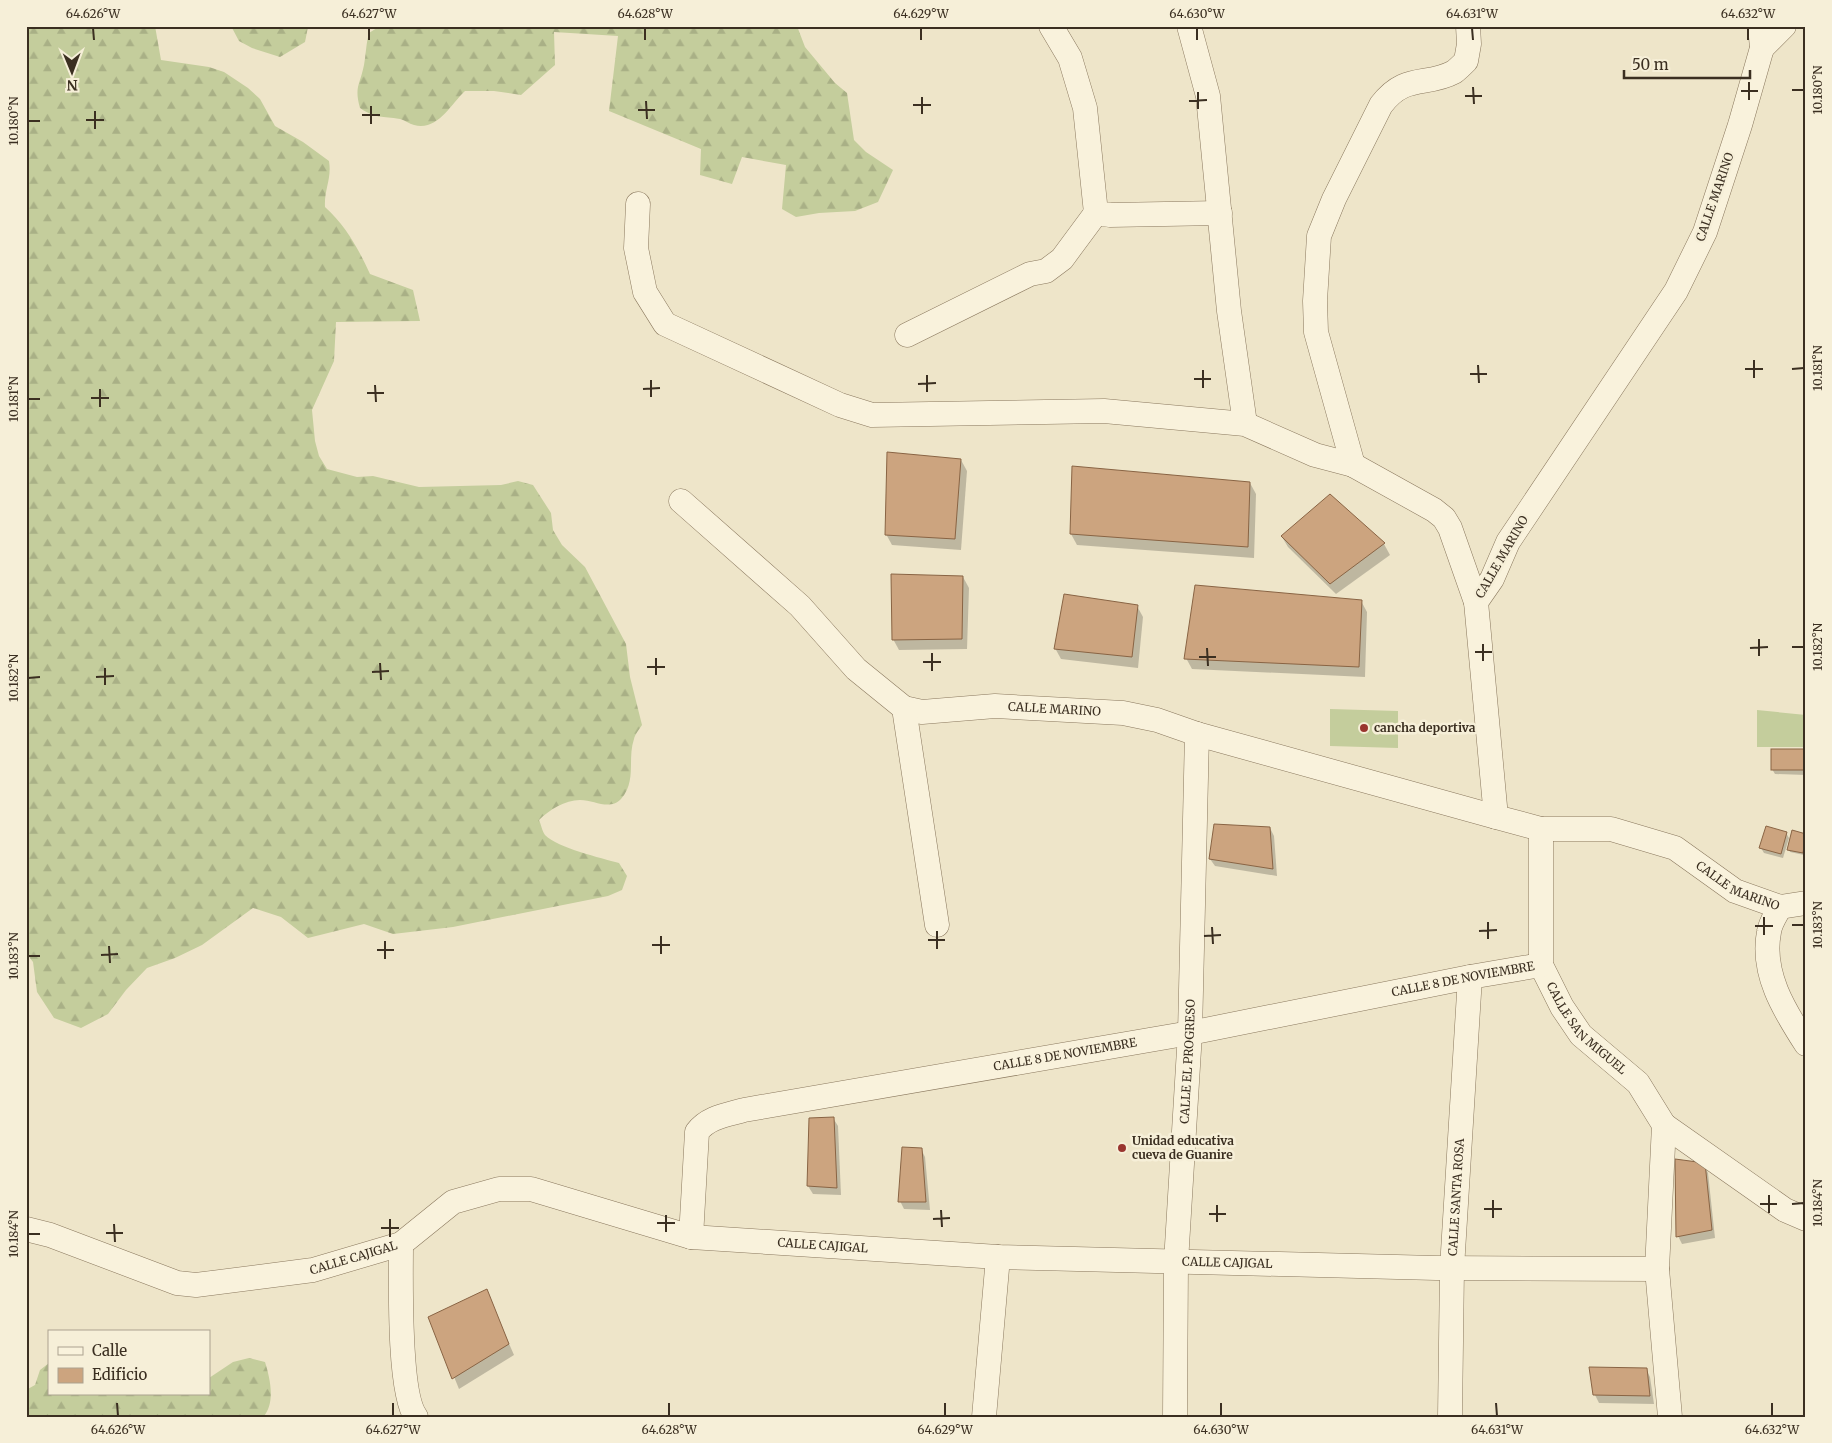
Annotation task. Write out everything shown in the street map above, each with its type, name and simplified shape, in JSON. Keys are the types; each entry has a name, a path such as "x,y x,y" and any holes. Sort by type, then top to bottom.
{"street":[{"path":"907,335 1030,274 1046,271 1062,259 1096,212 1085,108 1070,58 1050,26"},
{"path":"1190,26 1208,96 1229,311 1245,424"},
{"path":"1353,465 1316,332 1315,301 1319,236 1334,200 1381,104 1391,91 1410,83 1454,72 1466,61 1468,26"},
{"path":"1761,37 1784,26"},
{"name":"CALLE MARINO","path":"1496,817 1476,602 1492,579 1508,542 1676,292 1704,232 1761,37"},
{"path":"638,204 636,248 645,292 664,324 840,405 872,415 1104,411 1245,424 1316,455 1353,465 1434,510 1444,518 1450,528 1476,602"},
{"path":"1096,212 1110,215 1220,213"},
{"path":"681,501 800,606 856,669 904,708 937,925"},
{"name":"CALLE MARINO","path":"904,708 922,712 995,706 1122,713 1156,720 1196,734 1541,830 1611,829 1675,848 1735,892 1780,907 1806,903"},
{"name":"CALLE EL PROGRESO","path":"1175,1417 1176,1262 1190,1033 1196,734"},
{"name":"CALLE SAN MIGUEL","path":"1541,830 1541,965 1562,1007 1581,1035 1638,1083 1664,1125 1785,1210 1806,1219"},
{"path":"1780,907 1769,930 1766,956 1771,978 1787,1014 1806,1044"},
{"name":"CALLE 8 DE NOVIEMBRE","path":"692,1236 697,1132 704,1123 715,1118 744,1110 1190,1033 1470,977 1541,965"},
{"name":"CALLE SANTA ROSA","path":"1450,1417 1452,1268 1470,977"},
{"path":"1664,1125 1657,1269 1670,1417"},
{"name":"CALLE CAJIGAL","path":"26,1229 50,1235 177,1283 196,1285 313,1270 401,1244 454,1202 499,1189 531,1189 692,1236 998,1257 1452,1268 1657,1269"},
{"path":"401,1244 402,1331 406,1382 412,1412 416,1417"},
{"path":"984,1417 998,1257"}],"green space":[{"path":"26,26 155,26 161,60 209,67 224,72 248,88 260,99 275,126 303,142 329,161 330,173 325,207 351,238 370,274 413,290 420,321 336,322 334,361 312,410 315,441 319,456 327,469 357,477 373,476 419,487 501,485 518,481 533,485 551,513 553,530 562,545 585,567 626,644 630,677 642,725 636,734 632,747 629,785 621,799 607,805 586,800 574,800 552,809 539,820 545,835 551,840 580,852 619,863 627,876 622,890 608,896 453,927 393,934 364,924 308,938 281,917 253,908 202,945 175,958 147,968 126,990 108,1014 81,1028 54,1018 37,992 33,962 26,953"},
{"path":"231,26 308,27 305,42 280,57 252,48 239,41"},
{"path":"380,26 797,26 805,47 835,83 847,93 854,140 866,152 893,170 878,202 855,211 819,213 796,217 782,209 786,165 742,157 732,184 700,175 701,149 609,111 618,36 554,32 555,65 521,95 494,91 465,91 437,121 422,126 400,119 375,116 360,108 358,86 364,65 369,33"},
{"name":"cancha deportiva","path":"1330,709 1398,711 1398,748 1330,746"},
{"path":"1757,710 1806,715 1806,747 1757,747"},
{"path":"249,1358 265,1362 269,1375 271,1398 270,1405 263,1417 26,1417 26,1390 35,1385 40,1370 48,1364 48,1396 210,1396 210,1377 233,1362"}],"building":[{"path":"887,452 961,459 955,539 885,535"},
{"path":"1072,466 1250,482 1248,547 1070,534"},
{"path":"1330,494 1385,543 1330,584 1281,536"},
{"path":"891,574 963,576 962,639 892,640"},
{"path":"1195,585 1362,600 1359,667 1184,659"},
{"path":"1064,594 1138,605 1132,657 1054,649"},
{"path":"1771,749 1806,749 1806,770 1771,770"},
{"path":"1214,824 1270,827 1273,869 1209,859"},
{"path":"1766,826 1787,832 1781,854 1759,848"},
{"path":"1792,830 1806,834 1803,853 1787,850"},
{"path":"834,1117 837,1188 807,1186 809,1118"},
{"path":"902,1147 922,1148 926,1202 898,1202"},
{"path":"1675,1159 1705,1163 1712,1230 1676,1237"},
{"path":"487,1289 509,1344 452,1379 428,1317"},
{"path":"1589,1367 1647,1368 1650,1396 1593,1395"}],"place":[{"name":"cancha deportiva","path":"1364,728"},
{"name":"Unidad educativa cueva de Guanire","path":"1122,1148"}]}
